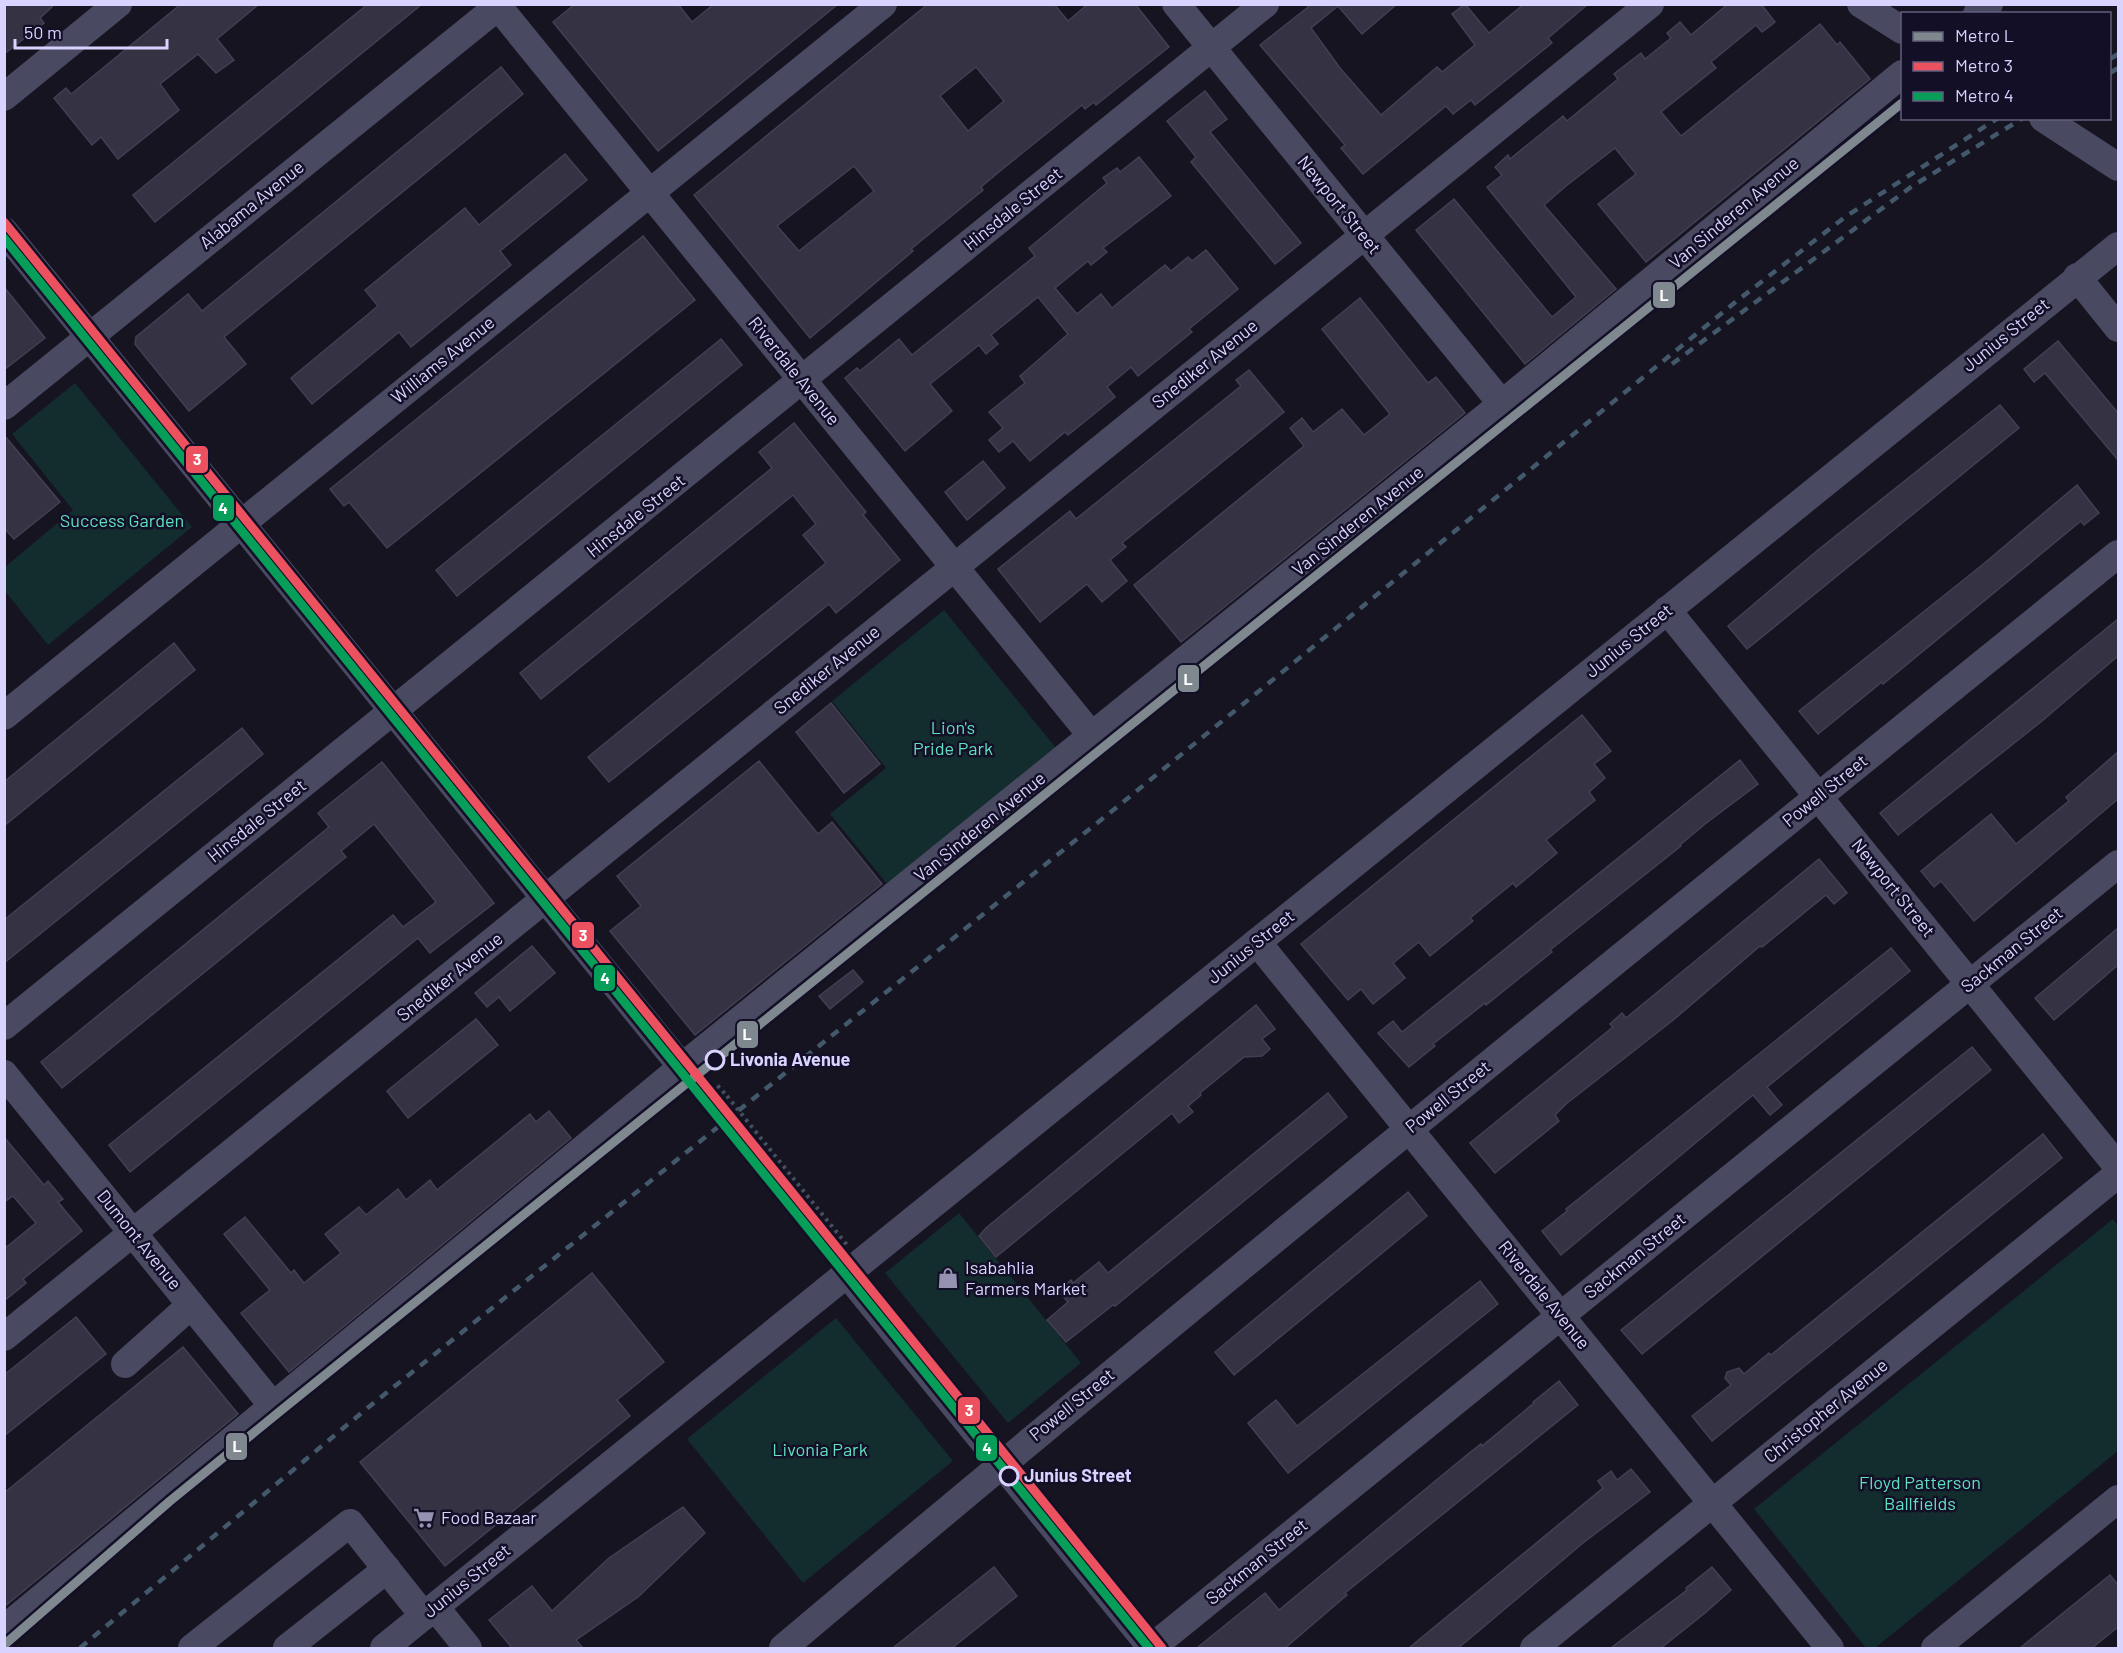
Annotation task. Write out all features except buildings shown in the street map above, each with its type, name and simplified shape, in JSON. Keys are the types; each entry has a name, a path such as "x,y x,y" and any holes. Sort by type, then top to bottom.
{"street":[{"path":"4,97 118,4"},
{"name":"Williams Avenue","path":"4,716 883,4"},
{"name":"Newport Street","path":"1176,4 1502,404"},
{"name":"Hinsdale Street","path":"4,1026 1265,4"},
{"name":"Snediker Avenue","path":"4,1337 1650,4"},
{"path":"1861,4 1901,29"},
{"name":"Riverdale Avenue","path":"498,5 649,194 1092,736"},
{"name":"Alabama Avenue","path":"4,406 498,5"},
{"name":"Van Sinderen Avenue","path":"4,1629 682,1067 1502,404 1901,75"},
{"path":"2046,120 2118,167"},
{"path":"4,231 682,1067"},
{"name":"Junius Street","path":"384,1648 2118,246"},
{"path":"2077,277 2118,328"},
{"name":"Powell Street","path":"783,1648 1002,1463 1408,1129 2118,554"},
{"name":"Newport Street","path":"1668,610 2118,1167"},
{"name":"Sackman Street","path":"1151,1648 2118,864"},
{"name":"Riverdale Avenue","path":"1257,942 1830,1648"},
{"name":"Dumont Avenue","path":"4,1074 273,1406"},
{"name":"Christopher Avenue","path":"1534,1648 2118,1174"},
{"path":"848,1275 1151,1648"},
{"path":"125,1364 191,1305"},
{"path":"1935,1648 2118,1499"},
{"path":"197,1647 350,1523 387,1569 468,1648"},
{"path":"287,1648 387,1569"}],"path":[{"path":"705,1094 717,1085 848,1245"}],"green space":[{"name":"Success Garden","path":"75,383 192,527 48,645 5,591 5,567 73,510 12,434"},
{"name":"Lion's Pride Park","path":"944,610 1056,748 888,885 830,814 886,768 832,701"},
{"path":"959,1213 1081,1363 1008,1423 885,1273"},
{"name":"Floyd Patterson Ballfields","path":"2113,1219 2118,1226 2118,1451 1875,1648 1866,1648 1754,1509"},
{"name":"Livonia Park","path":"836,1318 953,1461 803,1583 687,1439"}],"railway":[{"path":"2111,58 2118,54"},
{"path":"2111,72 2118,68"},
{"path":"80,1648 365,1410 1117,807 1738,300 1845,217 1995,120"},
{"path":"1672,364 1911,187 2020,120"}],"metro line":[{"name":"L","path":"4,1645 170,1501 284,1408 1901,104"},
{"name":"3","path":"4,222 1162,1648"},
{"name":"4","path":"4,238 1149,1648"}],"place":[{"name":"Livonia Avenue","path":"715,1060"},
{"name":"Isabahlia Farmers Market","path":"948,1278"},
{"name":"Junius Street","path":"1009,1476"},
{"name":"Food Bazaar","path":"424,1518"}]}
